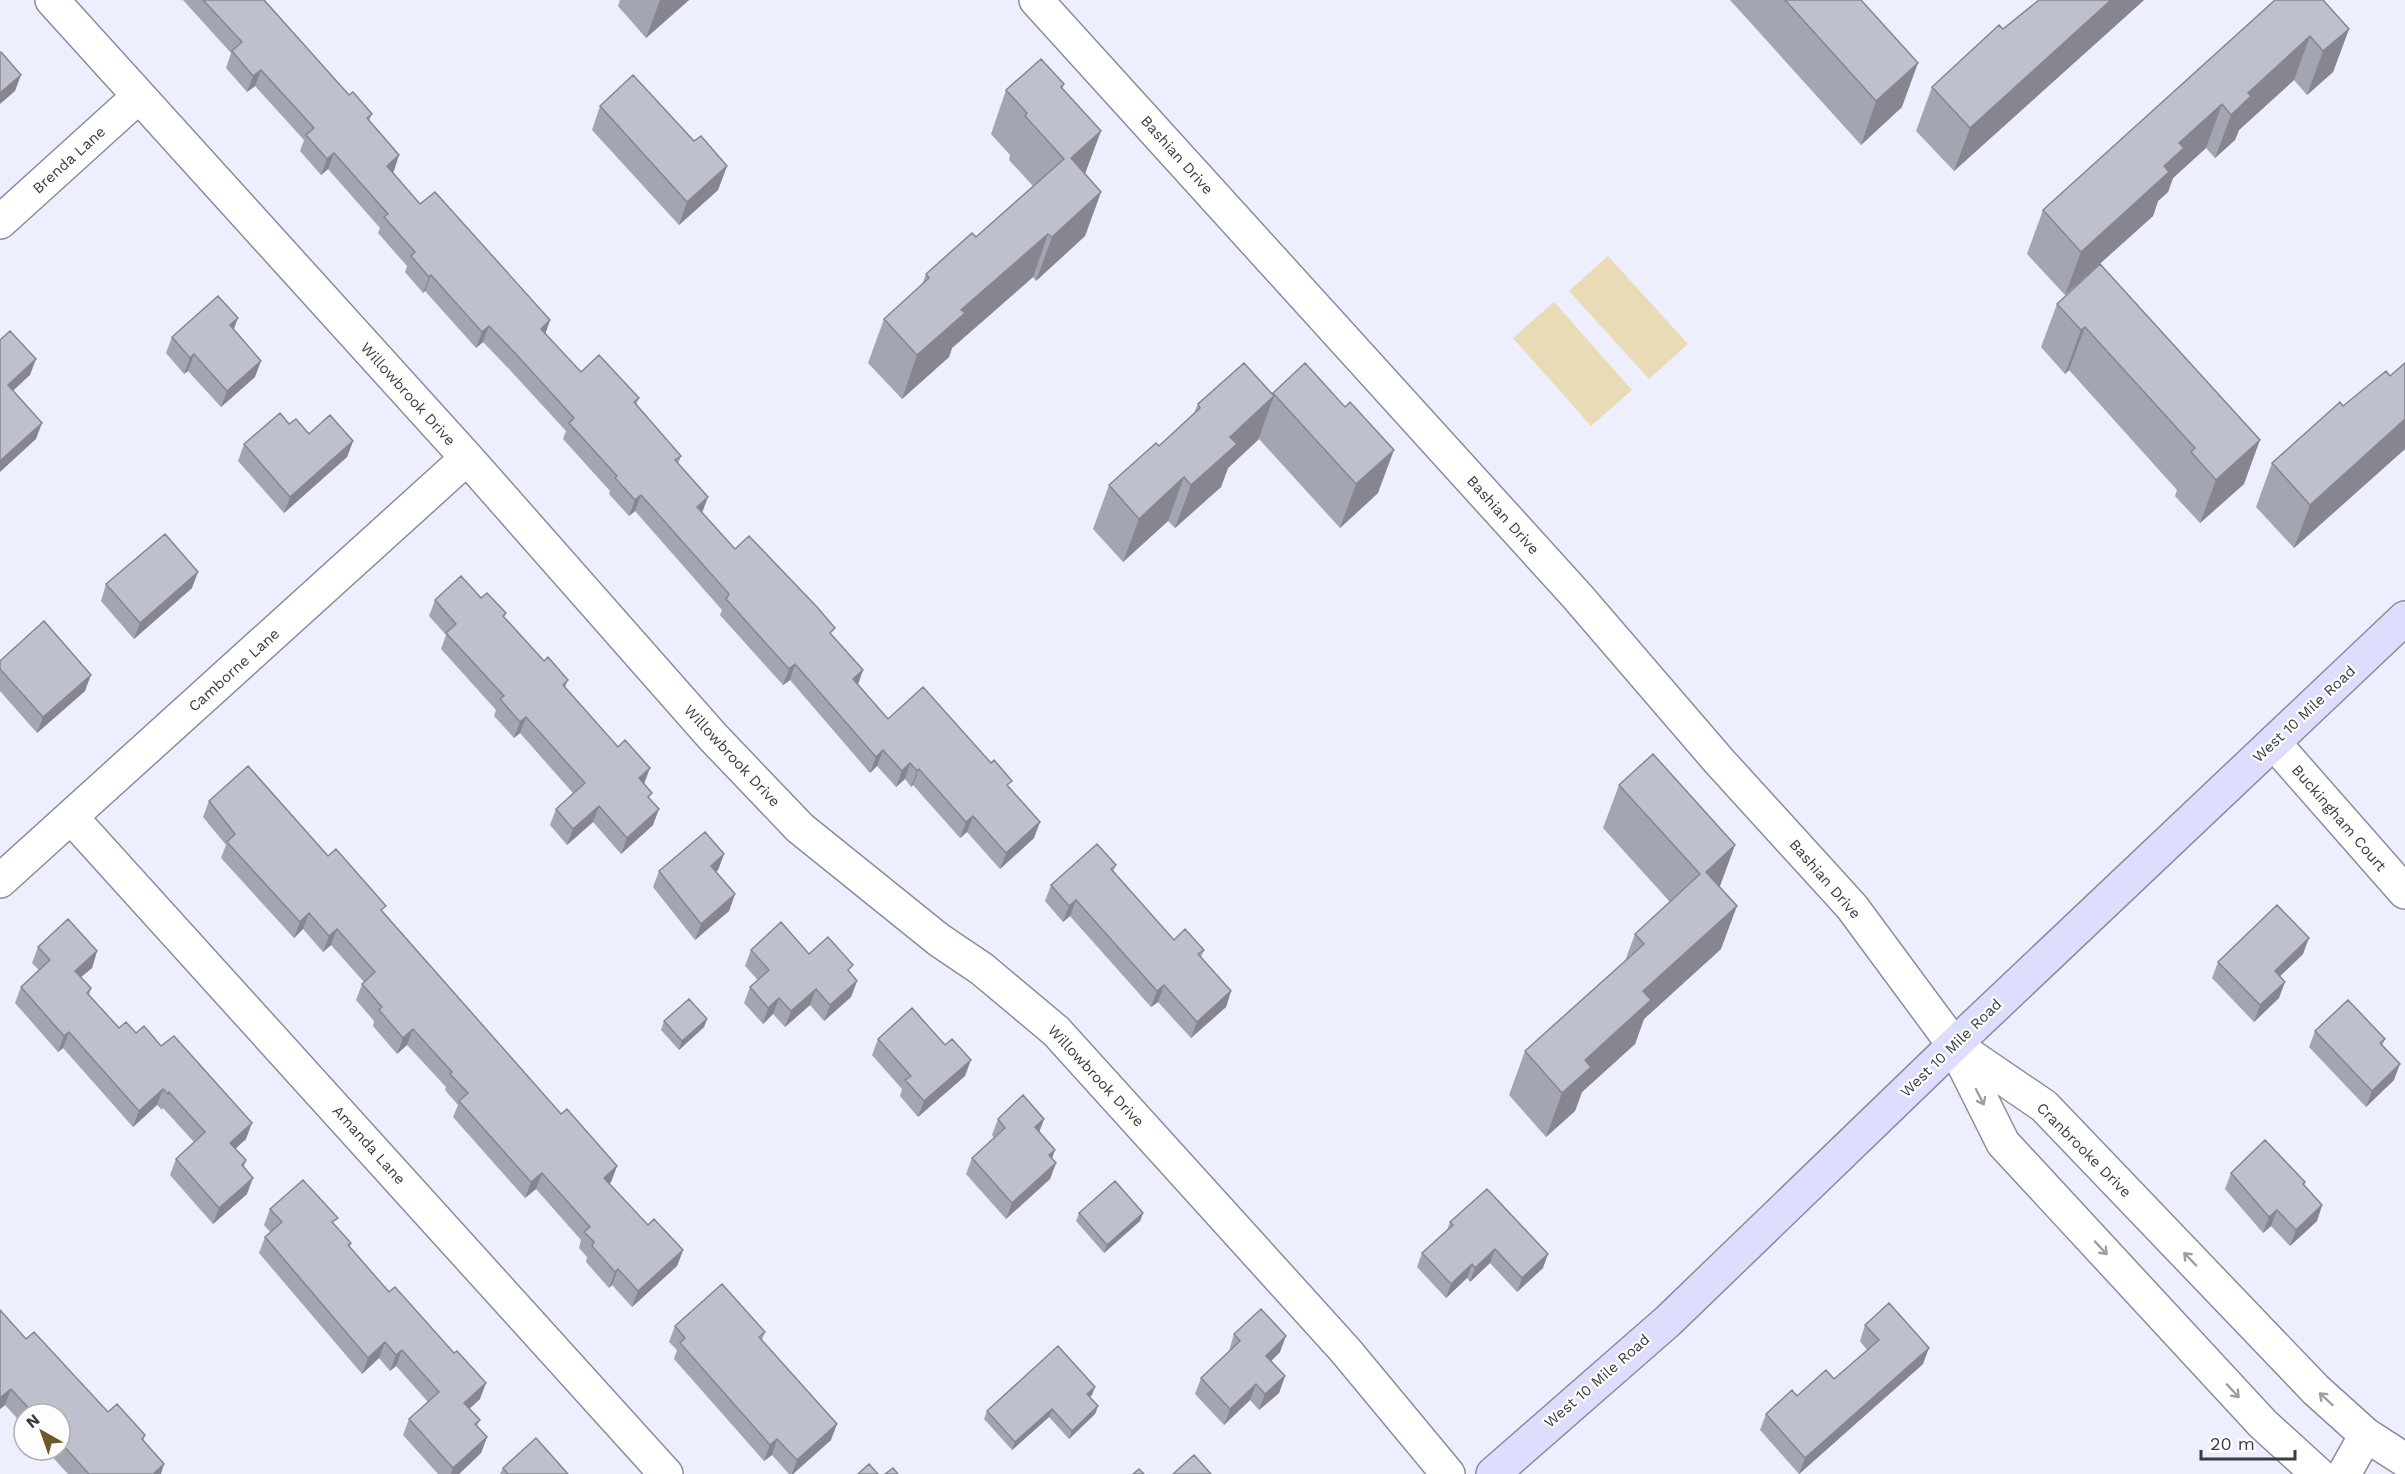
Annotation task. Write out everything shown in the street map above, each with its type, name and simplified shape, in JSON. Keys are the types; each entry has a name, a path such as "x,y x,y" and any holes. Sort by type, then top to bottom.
{"main road":[{"name":"West 10 Mile Road","path":"1493,1474 1668,1321 1954,1045 2405,618"}],"street":[{"name":"Willowbrook Drive","path":"52,0 467,458 712,737 800,828 939,940 982,969 1056,1031 1337,1341 1448,1474"},
{"name":"Bashian Drive","path":"1036,0 1577,596 1719,761 1852,907 1954,1045"},
{"name":"Brenda Lane","path":"0,222 138,97"},
{"name":"Camborne Lane","path":"0,880 467,458"},
{"name":"Buckingham Court","path":"2274,743 2405,892"},
{"name":"Amanda Lane","path":"71,817 666,1474"},
{"name":"Cranbrooke Drive","path":"1954,1045 2044,1106 2308,1381 2366,1435 2405,1460"},
{"path":"1954,1045 2004,1143 2263,1424 2318,1474"},
{"path":"2344,1474 2366,1435"}],"shaded area":[{"path":"1608,256 1688,344 1649,379 1569,291"},
{"path":"1554,302 1632,390 1591,426 1513,338"}],"building":[{"path":"203,0 264,0 349,95 353,92 372,114 367,118 399,155 387,166 420,204 435,192 550,320 541,329 581,372 599,355 639,398 634,402 681,456 675,460 708,497 697,507 735,549 749,536 817,607 835,628 830,633 863,670 853,679 888,719 923,687 991,763 994,760 1012,781 1007,785 1040,822 1006,853 973,816 966,822 919,769 917,771 910,763 902,771 883,750 876,757 795,664 789,669 726,599 729,594 641,495 635,500 615,478 617,476 569,423 574,418 515,353 489,326 482,332 431,275 429,277 411,256 415,252 384,217 388,214 334,153 327,159 306,135 314,128 261,70 253,76 232,51 242,42"},
{"path":"1785,0 1861,0 1918,63 1876,101"},
{"path":"2039,0 2111,0 1970,128 1932,87 1999,25 2003,29"},
{"path":"2275,0 2323,0 2349,29 2323,51 2310,36 2248,93 2251,96 2231,115 2222,104 2179,143 2184,148 2164,166 2169,172 2081,252 2043,210"},
{"path":"0,53 21,75 0,93"},
{"path":"1041,59 1064,84 1061,87 1101,131 1071,158 1101,192 1052,237 1048,234 961,310 965,313 917,355 884,319 929,278 926,274 972,233 976,237 1064,159 1025,116 1027,113 1006,90"},
{"path":"633,75 694,141 701,136 727,166 687,202 600,106"},
{"path":"2100,264 2260,440 2216,480 2191,452 2195,448 2085,327 2081,330 2057,304"},
{"path":"218,296 238,318 230,325 261,361 227,391 194,354 190,358 172,337"},
{"path":"10,331 36,359 8,385 42,423 0,461 0,340"},
{"path":"1244,363 1274,396 1230,437 1237,444 1191,485 1184,477 1139,519 1109,485 1156,443 1159,446 1200,408 1198,404"},
{"path":"1305,363 1345,407 1350,402 1394,450 1356,484 1273,393"},
{"path":"2405,363 2405,419 2310,505 2272,463 2340,402 2343,406 2386,371 2390,376"},
{"path":"280,413 289,424 296,419 309,434 330,415 353,441 290,497 244,444"},
{"path":"165,534 198,572 140,623 106,584"},
{"path":"461,576 481,598 487,593 506,613 503,616 544,661 548,657 568,680 563,685 618,747 625,740 650,768 639,778 652,793 648,797 659,809 627,838 599,806 573,829 556,809 585,783 526,717 520,722 500,699 504,696 446,633 456,624 435,600"},
{"path":"44,621 91,675 43,717 0,669 0,661"},
{"path":"1653,754 1735,845 1706,872 1737,906 1643,991 1651,1000 1585,1060 1591,1067 1562,1093 1525,1051 1644,944 1635,934 1700,874 1619,785"},
{"path":"248,766 328,856 336,849 386,906 381,910 561,1114 567,1109 617,1166 604,1178 648,1225 654,1219 683,1250 638,1291 618,1269 615,1272 592,1246 594,1242 584,1232 590,1227 542,1173 531,1182 459,1101 468,1093 413,1029 403,1038 379,1010 382,1007 362,984 375,972 337,929 329,936 309,913 300,922 227,842 235,834 209,801"},
{"path":"705,832 724,854 711,866 735,894 701,924 659,871"},
{"path":"1097,844 1116,865 1111,869 1174,940 1185,929 1204,950 1198,954 1231,991 1197,1022 1164,985 1157,991 1076,900 1069,906 1051,885"},
{"path":"2277,905 2309,938 2275,971 2285,982 2260,1005 2218,962"},
{"path":"68,919 97,951 75,971 91,988 87,993 119,1028 126,1022 136,1033 144,1026 161,1046 174,1036 252,1123 230,1143 246,1160 242,1165 253,1178 219,1208 176,1159 205,1132 169,1092 168,1094 163,1089 139,1111 69,1032 64,1036 21,987 50,960 38,947"},
{"path":"781,922 809,954 828,937 853,965 848,970 857,981 830,1005 816,989 791,1011 779,998 768,1008 750,987 769,970 751,950"},
{"path":"689,999 707,1019 682,1041 664,1021"},
{"path":"2348,1000 2385,1039 2380,1043 2400,1064 2372,1091 2315,1031"},
{"path":"912,1008 945,1045 952,1039 971,1060 924,1101 905,1080 911,1076 878,1039"},
{"path":"1023,1095 1044,1119 1035,1127 1055,1150 1049,1155 1056,1163 1012,1203 972,1158 1005,1128 998,1119"},
{"path":"2265,1140 2305,1182 2303,1184 2322,1205 2296,1230 2277,1210 2269,1217 2231,1173"},
{"path":"303,1180 338,1218 332,1222 351,1243 348,1245 389,1292 395,1287 454,1353 457,1351 486,1383 464,1403 480,1420 475,1424 487,1437 453,1468 409,1419 439,1392 402,1350 396,1355 385,1342 368,1358 265,1237 282,1222 270,1209"},
{"path":"1115,1181 1143,1213 1107,1245 1079,1213"},
{"path":"1487,1189 1548,1254 1522,1278 1495,1249 1475,1268 1472,1264 1451,1284 1422,1253 1453,1225 1450,1222"},
{"path":"722,1284 765,1332 759,1337 837,1424 797,1460 777,1439 770,1445 680,1343 685,1338 675,1326"},
{"path":"1889,1303 1929,1348 1805,1458 1766,1414 1792,1390 1797,1396 1826,1370 1834,1379 1879,1340 1865,1325"},
{"path":"1261,1309 1286,1336 1266,1356 1285,1376 1265,1394 1256,1384 1230,1409 1201,1378 1240,1341 1234,1334"},
{"path":"0,1310 26,1339 34,1332 108,1412 117,1404 145,1435 142,1439 164,1464 153,1474 89,1474 72,1455 72,1402 23,1402 11,1389 0,1398"},
{"path":"1058,1346 1095,1387 1087,1394 1098,1406 1072,1431 1052,1409 1015,1442 987,1411"},
{"path":"536,1438 568,1474 508,1474 503,1468"},
{"path":"1194,1455 1211,1474 1173,1474"},
{"path":"869,1464 878,1474 858,1474"},
{"path":"893,1468 898,1474 885,1474"},
{"path":"1139,1469 1144,1474 1133,1474"}]}
